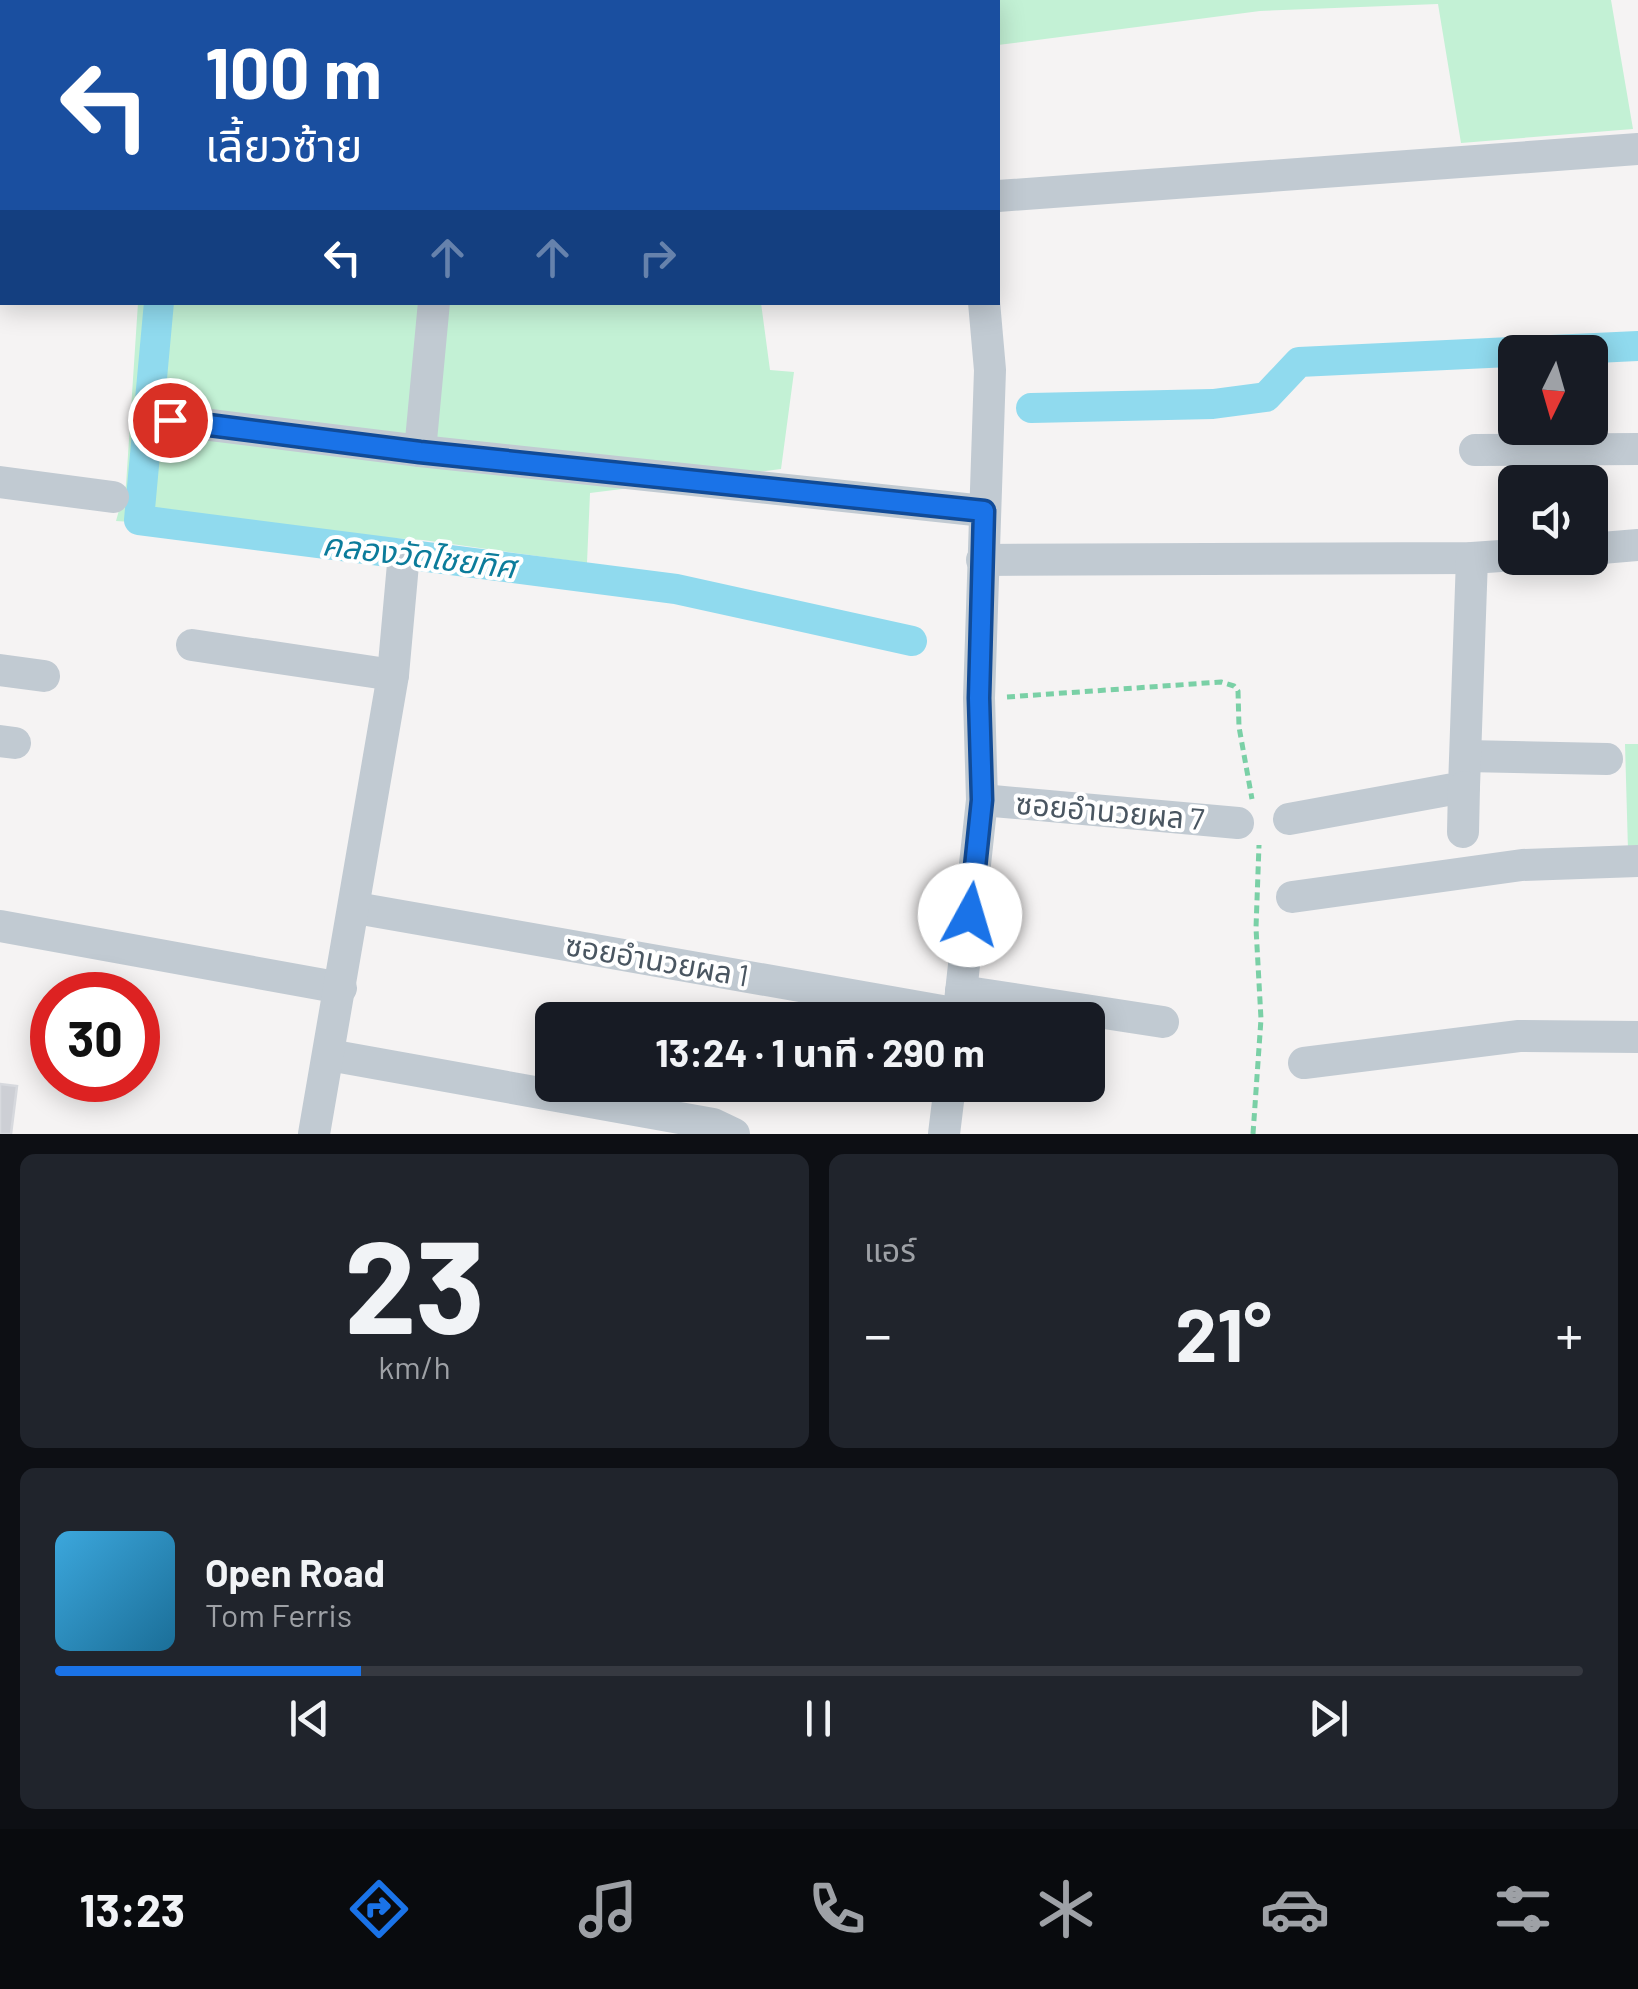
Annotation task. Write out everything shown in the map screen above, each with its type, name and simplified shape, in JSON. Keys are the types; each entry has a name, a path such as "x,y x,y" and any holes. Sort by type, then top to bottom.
{"street":[{"path":"1000,196 1638,149"},
{"path":"420,452 434,305"},
{"path":"960,1002 982,800 979,698 990,370 984,305"},
{"path":"170,420 420,452 984,511"},
{"path":"1475,450 1638,449"},
{"path":"0,482 113,497"},
{"path":"1608,548 1638,545"},
{"path":"982,560 1498,556"},
{"path":"1463,832 1472,558"},
{"path":"314,1134 394,675 403,564"},
{"path":"192,646 394,675"},
{"path":"0,670 44,676"},
{"path":"1289,819 1465,771 1607,760"},
{"name":"ซอยอำนวยผล 7","path":"982,800 1238,823"},
{"path":"1292,898 1522,866 1638,861"},
{"name":"ซอยอำนวยผล 1","path":"356,908 917,1002"},
{"path":"0,926 341,988"},
{"name":"ซอยอำนวยผล 1","path":"1105,1018 1163,1022"},
{"path":"1304,1063 1519,1036 1638,1037"},
{"path":"328,1055 713,1124 734,1134"},
{"path":"944,1134 948,1102"}],"green space":[{"path":"1000,0 1611,0 1633,129 1461,143 1438,4 1260,11 1000,45"},
{"path":"138,305 761,305 770,370 794,372 781,469 590,493 587,563 423,540 116,521 126,485"},
{"path":"1625,744 1638,744 1638,849 1628,850"}],"building":[{"path":"0,1084 17,1086 11,1134 0,1134"}],"waterway":[{"name":"คลองวัดไชยทิศ","path":"159,305 139,520 676,589 912,641"},
{"path":"1031,408 1213,404 1266,397 1299,362 1638,346"}],"route":[{"path":"170,420 420,452 984,511 979,698 982,800 970,915"}]}
